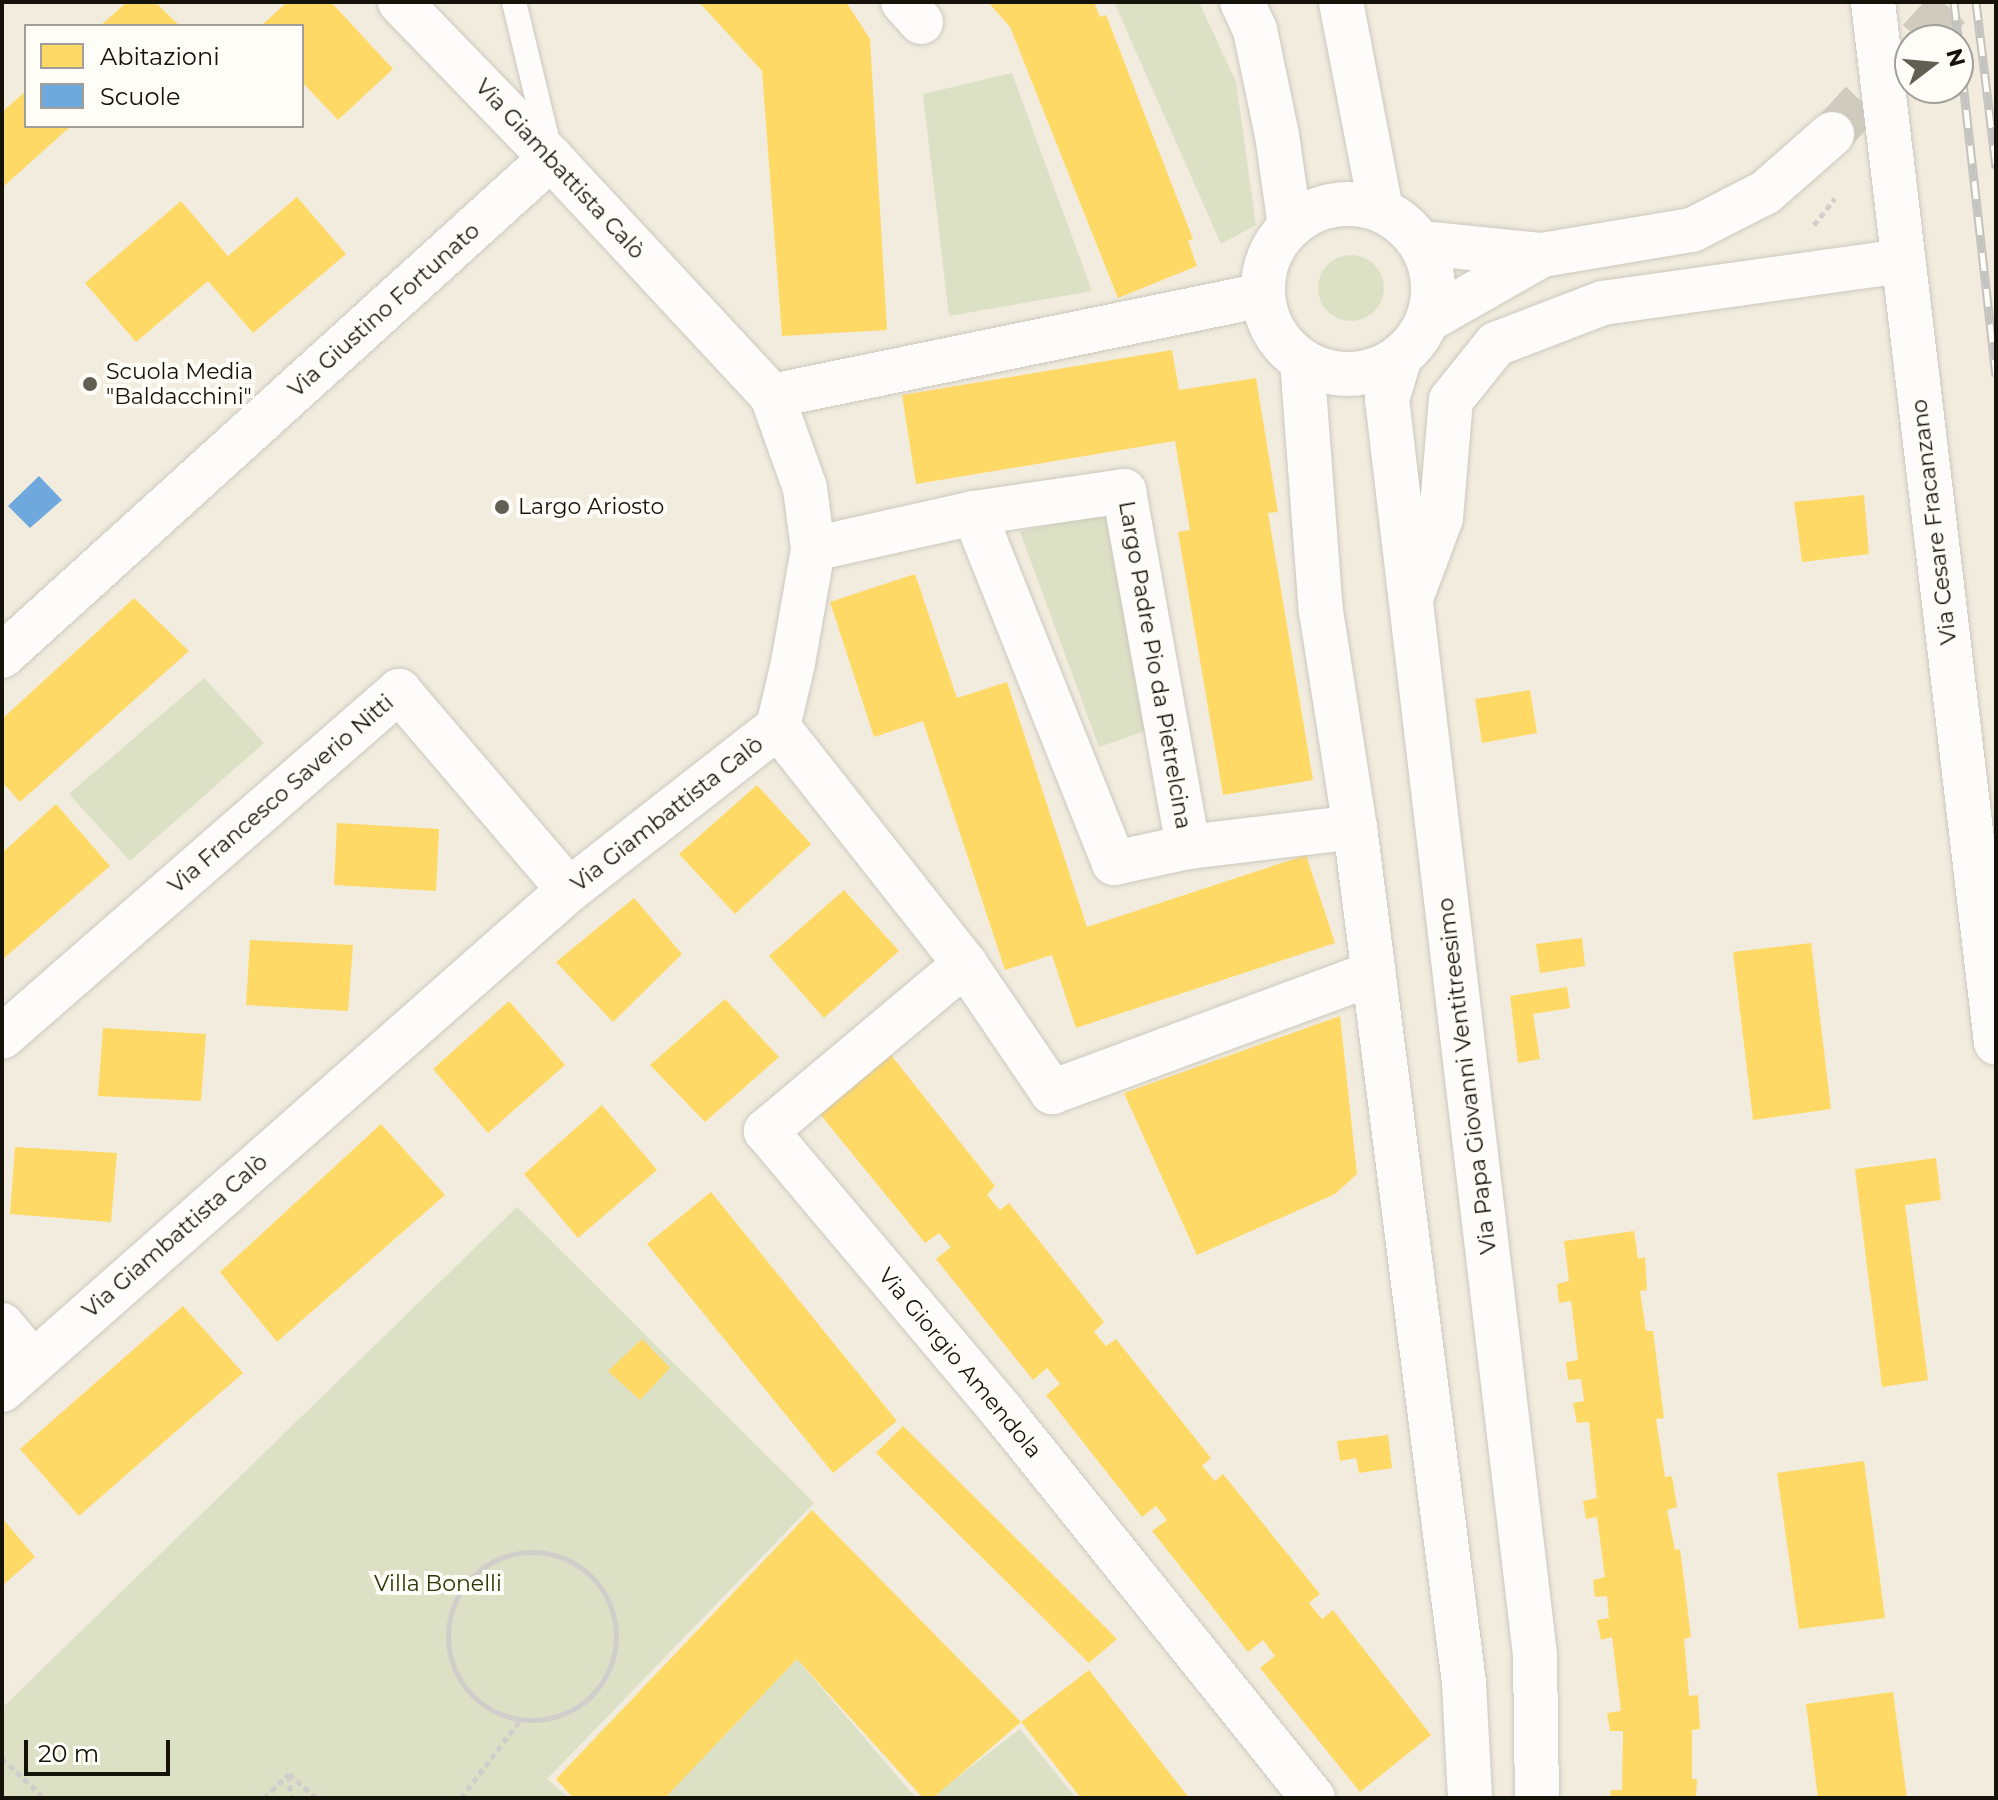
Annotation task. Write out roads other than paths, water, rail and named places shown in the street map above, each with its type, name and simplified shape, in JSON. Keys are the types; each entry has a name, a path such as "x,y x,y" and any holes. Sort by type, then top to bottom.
{"street":[{"name":"Via Giambattista Calò","path":"17,1376 569,890 778,727 813,549 805,488 772,396 551,158 400,2"},
{"path":"1242,2 1258,45 1277,135 1290,226"},
{"path":"1341,2 1381,210"},
{"name":"Via Cesare Fracanzano","path":"1873,2 1996,1043"},
{"path":"1421,243 1542,255 1692,230 1766,192 1832,134"},
{"name":"Via Giustino Fortunato","path":"2,656 551,158"},
{"path":"1333,204 1357,204 1381,210 1403,223 1421,243 1431,267 1434,293 1428,320 1417,340 1400,357 1378,370 1352,375 1325,372 1302,361 1282,344 1269,321 1263,295 1265,270 1274,246 1290,226 1310,212 1333,204"},
{"path":"1428,320 1542,255"},
{"path":"1411,599 1441,518 1451,400 1496,344 1603,303 1903,261"},
{"path":"772,396 1263,295"},
{"name":"Via Papa Giovanni Ventitreesimo","path":"1400,357 1387,399 1535,1656 1537,1798"},
{"path":"1302,361 1321,611 1355,827 1464,1683 1470,1798"},
{"name":"Largo Padre Pio da Pietrelcina","path":"813,549 974,513 1124,491 1188,847"},
{"name":"Largo Padre Pio da Pietrelcina","path":"974,513 1114,863 1188,847 1355,827"},
{"name":"Via Francesco Saverio Nitti","path":"2,1037 399,691 569,890"},
{"path":"778,727 965,964 1052,1092 1374,973"},
{"name":"Via Giorgio Amendola","path":"965,964 766,1131 1001,1410 1313,1798"},
{"path":"2,1325 17,1376"}],"lane":[{"path":"514,2 551,158"}],"tunnel":[{"path":"1934,24 1954,2"},
{"path":"1832,134 1894,67"}],"railway":[{"path":"1954,2 1996,376"},
{"path":"1976,2 1996,168"}],"place":[{"name":"Scuola Media \"Baldacchini\"","path":"90,384"},
{"name":"Largo Ariosto","path":"502,507"}],"park label":[{"name":"Villa Bonelli","path":"438,1584"}]}
